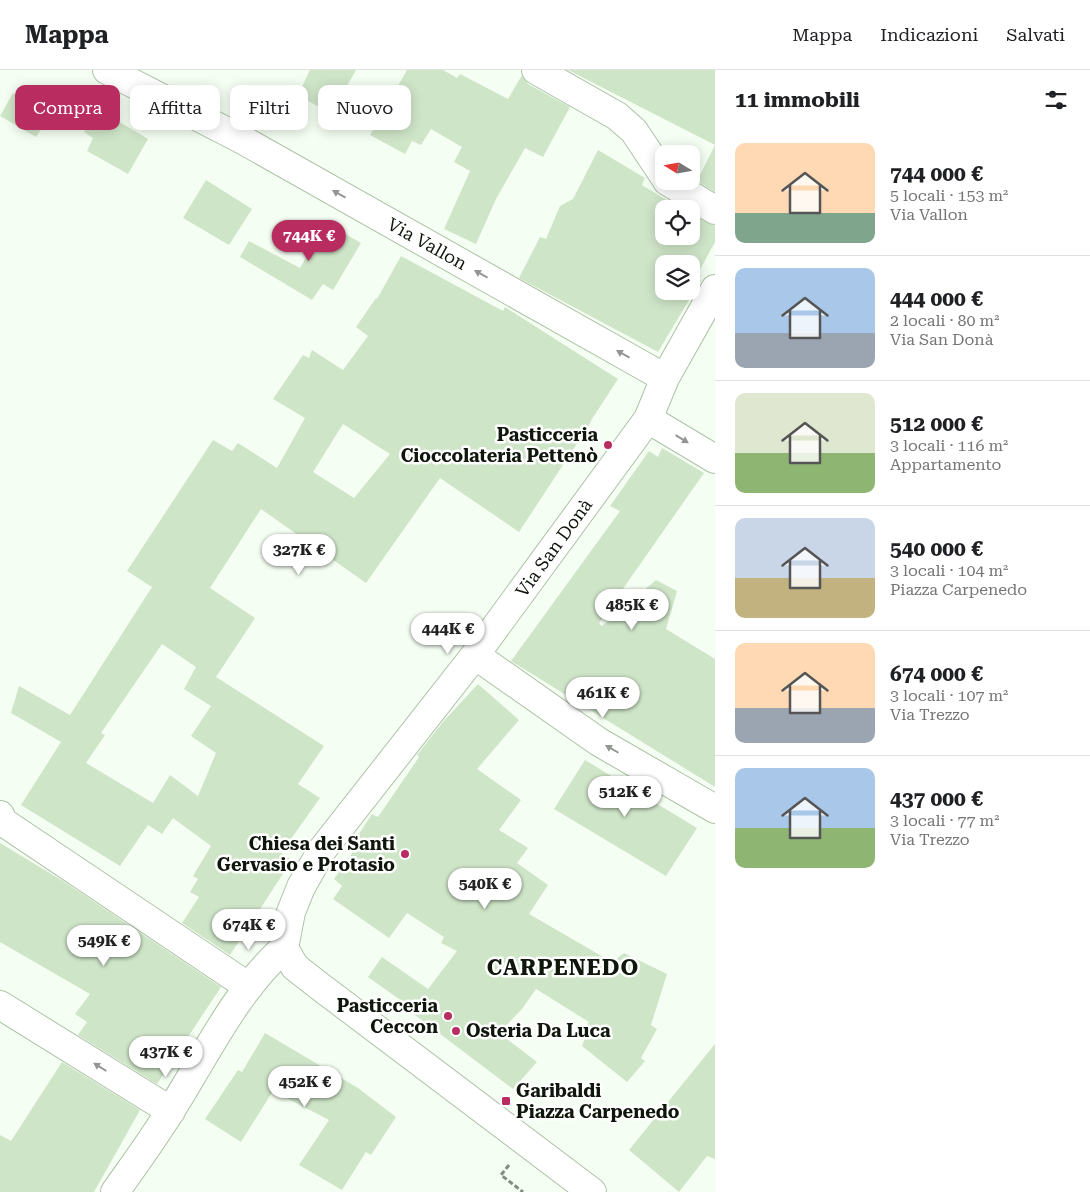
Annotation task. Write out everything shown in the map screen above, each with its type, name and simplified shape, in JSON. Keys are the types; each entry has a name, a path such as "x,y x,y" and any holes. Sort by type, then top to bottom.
{"street":[{"name":"Via Vallon","path":"107,70 242,140 665,378"},
{"path":"536,70 617,116 634,131 655,162"},
{"path":"682,190 715,210"},
{"name":"Via San Donà","path":"284,948 291,912 301,887 322,850 475,655 648,419 665,378 715,289"},
{"path":"648,419 715,459"},
{"path":"475,655 599,742 715,809"},
{"path":"0,815 3,822 249,987"},
{"path":"115,1192 171,1111 224,1021 266,964 284,948 296,967 592,1192"},
{"path":"0,1005 171,1111"}],"building":[{"path":"310,70 356,70 347,85 318,85 318,107 308,101 308,85 303,85"},
{"path":"407,70 443,70 457,78 460,74 508,99 522,75 528,84 570,107 543,157 525,148 496,199 476,244 444,229 470,171 454,162 462,147 431,129 421,145 412,141 405,154 370,135 373,130 411,130 411,85 398,85"},
{"path":"568,70 715,70 715,145"},
{"path":"13,93 15,94 15,125 0,116"},
{"path":"120,122 130,130 148,139 128,174 87,151 93,138 84,132 85,130 120,130"},
{"path":"24,130 41,130 36,137"},
{"path":"715,145 715,192 700,183 700,175"},
{"path":"598,150 645,178 642,185 666,200 655,200 655,245 700,245 700,218 715,226 715,242 700,270 700,255 655,255 655,300 689,300 658,352 519,278 540,237 546,239 560,206 573,199"},
{"path":"206,180 252,209 229,245 183,218"},
{"path":"326,223 361,243 333,290 323,284 312,300 240,257 249,241 300,268"},
{"path":"401,256 503,311 505,307 618,379 592,419 580,443 578,442 519,532 440,478 366,583 261,509 210,588 255,618 216,677 324,746 298,784 320,798 281,853 292,860 230,955 182,923 199,897 190,892 198,879 193,876 211,846 173,818 162,834 148,825 120,866 21,805 61,742 11,713 19,686 70,715 152,587 127,571 213,440 232,451 238,443 277,468 305,418 273,399 303,355 309,358 312,350 343,370 368,336 356,327 377,299","holes":["343,424 390,454 354,498 313,472","162,644 196,667 184,689 211,706 191,736 216,753 198,796 170,775 153,803 86,763 105,735 101,733"]},
{"path":"662,448 704,473 599,623 602,626 656,580 677,591 666,629 715,659 715,787 511,661 620,511 610,506 649,451 658,457"},
{"path":"478,684 519,720 477,769 521,800 499,830 528,848 517,863 548,885 529,914 612,962 624,953 667,974 651,1025 657,1029 641,1058 645,1061 627,1082 582,1046 585,1038 579,1035 589,1022 536,989 522,1009 499,1033 537,1062 513,1089 411,1012 413,1009 368,977 382,957 428,989 457,951 441,943 444,937 407,913 389,938 333,899 342,886 334,879 359,843 355,840 372,814 378,817 419,757 417,755 442,723"},
{"path":"585,760 697,828 666,876 554,809"},
{"path":"0,843 63,881 221,987 157,1084 78,1035 87,1022 75,1014 90,994 0,942"},
{"path":"265,1033 358,1088 396,1117 371,1155 366,1152 342,1190 299,1165 329,1120 273,1091 241,1142 205,1119 238,1070 242,1072"},
{"path":"715,1044 715,1159 707,1156 679,1192 629,1150"},
{"path":"62,1062 140,1110 94,1192 0,1192 0,1135 11,1141"}],"place":[{"name":"Pasticceria Cioccolateria Pettenò","path":"608,445"},
{"name":"Chiesa dei Santi Gervasio e Protasio","path":"405,854"},
{"name":"Pasticceria Ceccon","path":"448,1016"},
{"name":"Osteria Da Luca","path":"456,1031"},
{"name":"Garibaldi Piazza Carpenedo","path":"506,1101"}],"district":[{"name":"CARPENEDO","path":"563,967"}]}
